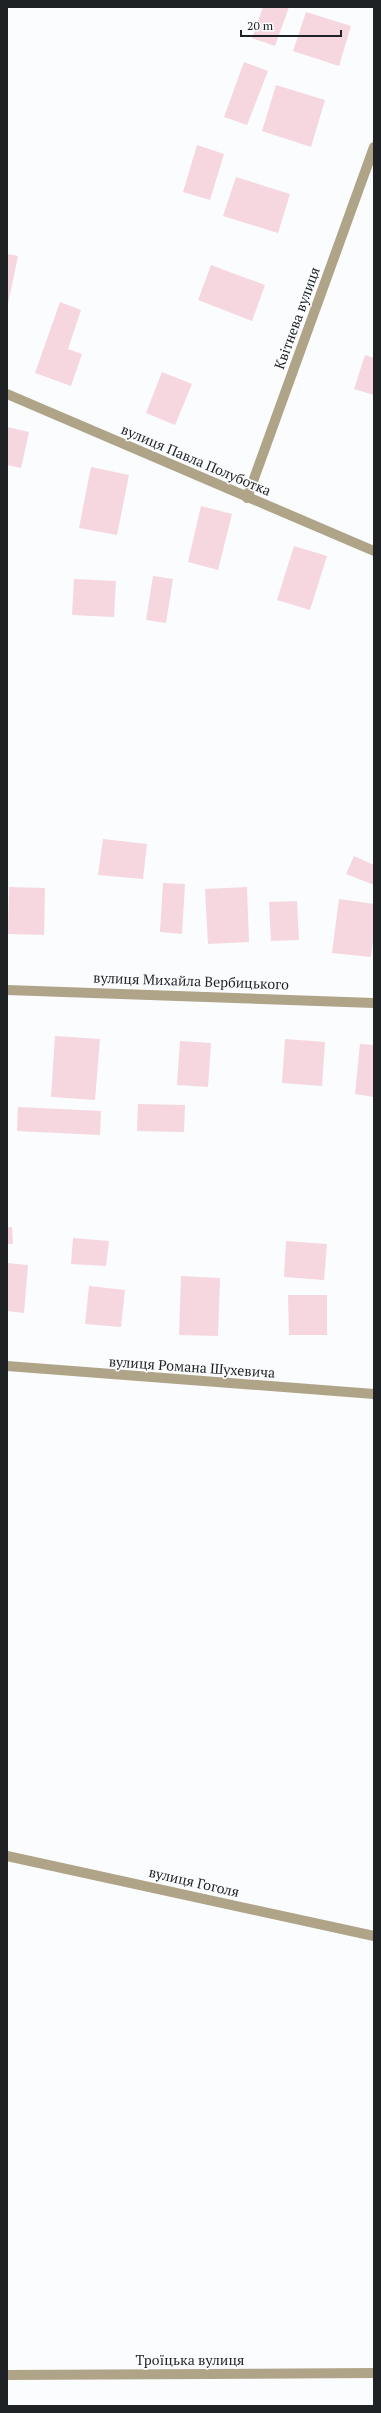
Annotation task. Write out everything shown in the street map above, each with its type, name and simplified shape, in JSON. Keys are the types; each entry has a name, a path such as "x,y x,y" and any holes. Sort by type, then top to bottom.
{"street":[{"name":"Квітнева вулиця","path":"248,498 374,147"},
{"name":"вулиця Павла Полуботка","path":"7,394 374,551"},
{"name":"вулиця Михайла Вербицького","path":"7,990 374,1003"},
{"name":"вулиця Романа Шухевича","path":"7,1366 374,1394"},
{"name":"вулиця Гоголя","path":"7,1856 374,1936"},
{"name":"Троїцька вулиця","path":"7,2375 374,2373"}],"building":[{"path":"263,7 289,7 275,46 252,38"},
{"path":"306,12 351,26 339,66 293,51"},
{"path":"244,62 268,71 247,125 224,117"},
{"path":"276,85 325,100 311,147 262,131"},
{"path":"197,145 224,154 210,200 183,192"},
{"path":"236,177 290,194 278,233 223,216"},
{"path":"7,254 18,256 8,304 7,304"},
{"path":"211,265 265,285 252,321 198,300"},
{"path":"60,302 81,310 68,349 82,354 71,386 35,373"},
{"path":"365,355 374,358 374,395 354,389"},
{"path":"162,372 192,384 175,425 146,413"},
{"path":"7,427 29,432 21,468 7,465"},
{"path":"91,467 129,475 117,535 79,528"},
{"path":"201,506 232,514 218,570 188,562"},
{"path":"294,546 327,556 310,610 277,600"},
{"path":"153,576 173,579 166,623 146,620"},
{"path":"74,579 116,581 114,617 72,615"},
{"path":"103,839 147,844 143,879 98,875"},
{"path":"354,856 374,865 374,885 346,874"},
{"path":"163,883 185,884 182,934 160,932"},
{"path":"9,887 45,888 44,935 8,934"},
{"path":"247,887 249,942 208,944 205,889"},
{"path":"339,899 374,904 374,933 371,957 332,953"},
{"path":"297,901 299,940 271,941 269,902"},
{"path":"55,1036 100,1039 95,1100 51,1097"},
{"path":"285,1039 325,1042 322,1086 282,1083"},
{"path":"180,1041 211,1043 208,1087 177,1085"},
{"path":"360,1044 374,1045 374,1097 355,1094"},
{"path":"138,1104 185,1105 184,1132 137,1131"},
{"path":"18,1107 101,1111 100,1135 17,1131"},
{"path":"7,1227 12,1227 13,1244 7,1244"},
{"path":"73,1238 109,1241 106,1266 71,1264"},
{"path":"286,1241 327,1244 324,1280 284,1277"},
{"path":"7,1263 28,1265 24,1313 7,1311"},
{"path":"181,1276 220,1278 218,1336 179,1335"},
{"path":"89,1286 125,1290 121,1327 85,1324"},
{"path":"288,1295 327,1295 327,1335 289,1335"}]}
